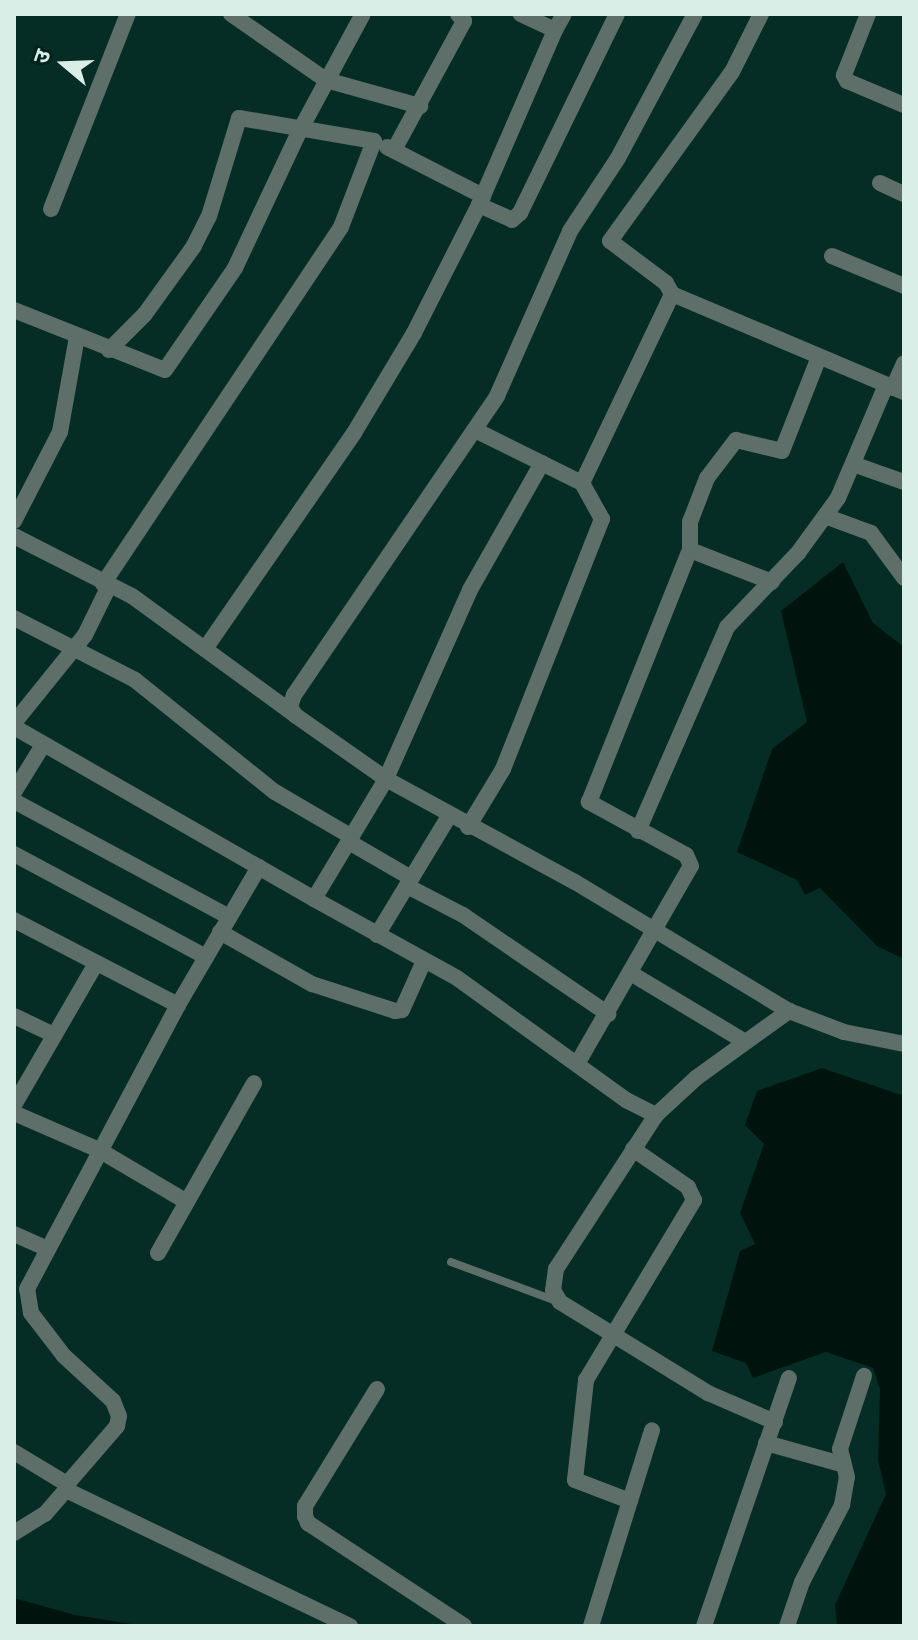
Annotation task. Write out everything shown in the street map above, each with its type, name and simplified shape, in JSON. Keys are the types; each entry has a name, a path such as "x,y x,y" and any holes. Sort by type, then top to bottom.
{"street":[{"path":"51,209 128,14"},
{"path":"231,14 326,80 420,106"},
{"path":"14,310 165,370 235,268 300,131 363,14"},
{"path":"394,150 464,21 458,14"},
{"path":"520,14 555,30"},
{"path":"205,649 354,433 481,201 564,14"},
{"path":"109,350 145,314 194,246 209,216 239,118 300,131 374,141 512,220 520,213 617,14"},
{"path":"295,715 290,707 294,695 497,396 570,231 626,145 695,14"},
{"path":"761,14 732,72 610,241 666,283 672,294 895,388"},
{"path":"868,14 844,75 847,81 904,105"},
{"path":"374,141 334,239 106,585 73,652 14,725 43,745 423,963 457,978 642,1111 656,1115"},
{"path":"880,183 904,194"},
{"path":"832,256 904,286"},
{"path":"582,483 672,294"},
{"path":"14,521 60,432 77,337"},
{"path":"577,1064 657,932 691,860 589,802 690,550 690,522 707,478 736,440 782,451 819,357"},
{"path":"638,831 727,627 772,582 825,516 895,388 904,363"},
{"path":"468,827 503,769 602,519 582,483 475,430"},
{"path":"314,899 386,779 477,578 542,463"},
{"path":"853,464 904,482"},
{"path":"825,516 871,533 904,578"},
{"path":"14,536 132,596 386,779 468,827 575,882 789,1011 844,1032 904,1044"},
{"path":"690,550 772,582"},
{"path":"14,618 73,652 135,680 275,792 608,1014"},
{"path":"14,792 43,745"},
{"path":"14,801 225,924 312,984 395,1011 402,1010 423,963"},
{"path":"377,935 449,816"},
{"path":"14,854 206,957"},
{"path":"14,1533 45,1514 117,1426 119,1416 113,1401 64,1356 31,1313 27,1289 178,1005 259,867"},
{"path":"14,920 95,965 178,1005"},
{"path":"14,1105 95,965"},
{"path":"632,974 744,1041"},
{"path":"775,1422 708,1393 560,1302 553,1290 556,1269 656,1115 744,1041 789,1011"},
{"path":"14,1016 54,1035"},
{"path":"158,1253 254,1083"},
{"path":"14,1113 99,1150 187,1202"},
{"path":"630,1501 577,1482 574,1476 586,1380 597,1355 614,1335 694,1200 688,1187 633,1149"},
{"path":"14,1234 48,1249"},
{"path":"787,1626 802,1582 842,1505 847,1477 841,1464 840,1449 864,1376"},
{"path":"704,1626 789,1378"},
{"path":"377,1389 305,1506 308,1523 464,1626"},
{"path":"591,1626 652,1430"},
{"path":"766,1443 841,1464"},
{"path":"14,1452 66,1487 350,1626"}],"lane":[{"path":"451,1262 560,1302"}],"shaded area":[{"path":"843,562 873,623 904,647 904,959 877,946 820,888 805,895 797,880 737,852 772,749 807,722 781,611"},
{"path":"822,1068 904,1096 904,1626 837,1626 835,1605 886,1494 878,1460 880,1389 873,1368 826,1352 753,1378 746,1363 712,1351 740,1251 755,1244 740,1213 764,1144 745,1125 757,1091"},
{"path":"14,1598 75,1615 144,1626 14,1626"}]}
